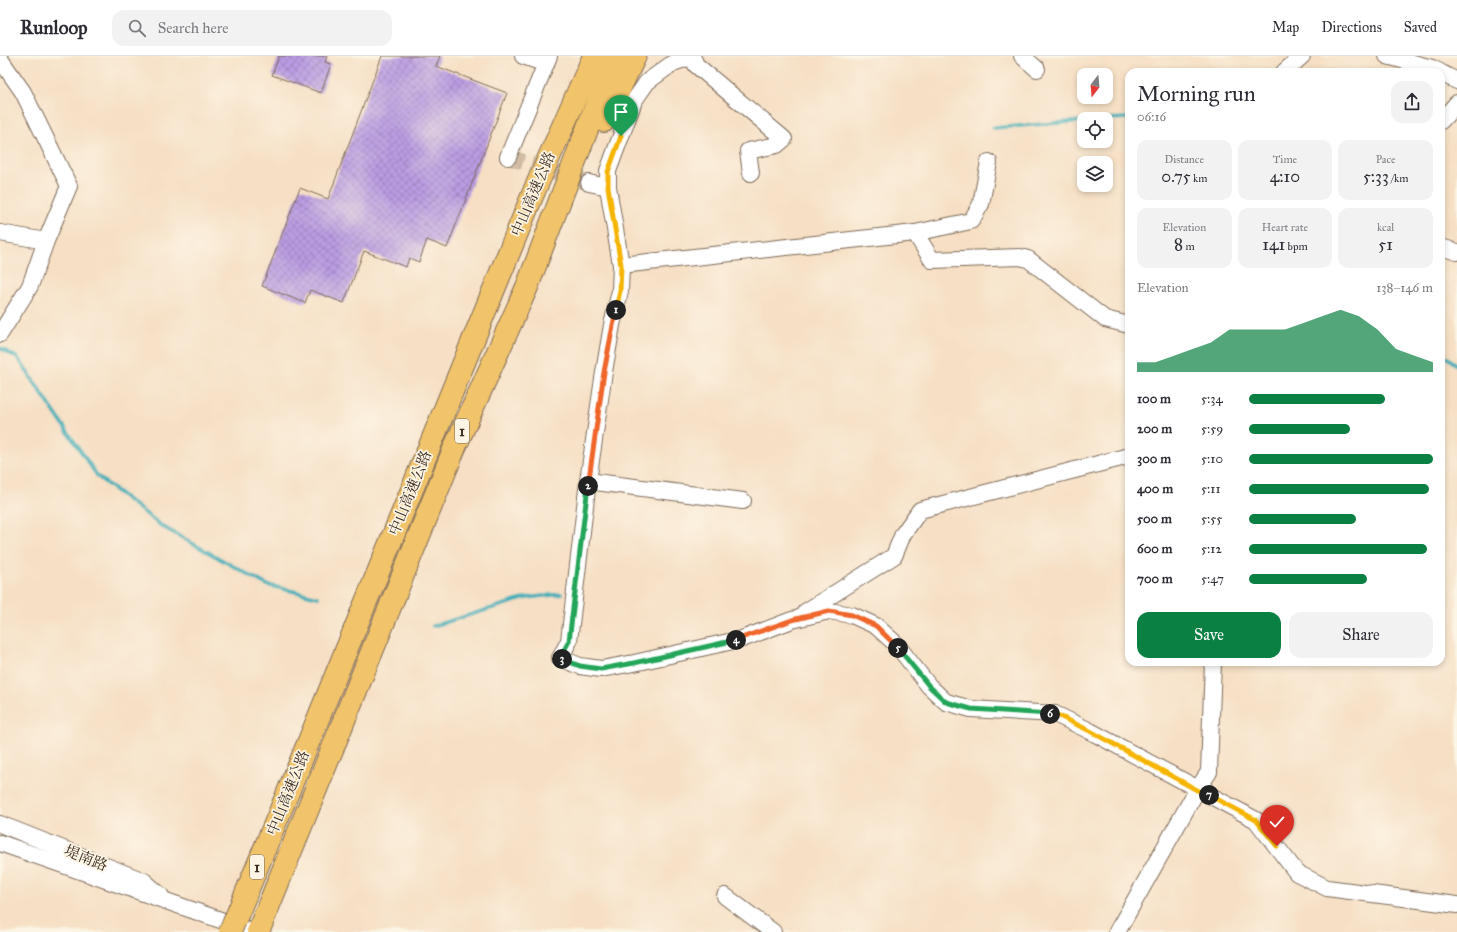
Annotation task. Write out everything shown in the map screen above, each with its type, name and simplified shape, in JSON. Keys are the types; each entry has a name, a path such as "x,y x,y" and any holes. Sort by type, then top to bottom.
{"highway":[{"name":"中山高速公路","path":"230,932 535,189 594,56"},
{"name":"中山高速公路","path":"258,932 310,807 325,765 454,447 527,288 615,56"},
{"path":"527,288 635,56"}],"street":[{"path":"508,157 547,60 523,56"},
{"path":"751,173 748,151 777,145 784,139 696,65 691,56 673,62 647,82 634,101 608,172 608,187 621,265 620,291 612,325 604,372 588,481 569,641 560,658 580,666 601,669 742,639 792,620 829,611 852,615 876,626 891,640 929,686 946,702 971,709 1055,714 1090,731 1197,790 1210,795 1256,820 1297,873 1327,888 1457,905"},
{"path":"1022,56 1038,69"},
{"path":"1288,68 1302,56"},
{"path":"1387,56 1432,68"},
{"path":"0,59 22,92 69,186 46,241 30,286 0,334"},
{"path":"1445,75 1457,81"},
{"path":"1445,117 1457,104"},
{"path":"621,265 915,233 971,221 981,204 989,162"},
{"path":"589,183 608,187"},
{"path":"0,233 46,241"},
{"path":"915,233 932,260 1020,257 1028,259 1105,319 1125,321"},
{"path":"1445,248 1457,252"},
{"path":"792,620 894,556 903,534 920,510 1125,457"},
{"path":"588,481 743,501"},
{"path":"1117,932 1197,790 1209,772 1213,666"},
{"name":"堤南路","path":"0,824 144,881 167,901"},
{"name":"堤南路","path":"0,843 255,932"},
{"path":"725,896 773,932"}],"building":[{"path":"279,56 327,56 325,62 331,64 321,93 272,75"},
{"path":"382,56 440,56 436,66 507,93 447,248 427,240 419,262 409,258 406,267 364,251 344,303 310,290 305,303 262,286 300,188 328,199"}],"waterway":[{"path":"1113,119 1125,118"},
{"path":"993,128 1077,122"},
{"path":"0,348 18,358 98,477 163,527 267,585 318,597"},
{"path":"1445,356 1457,365"},
{"path":"433,626 526,598 561,594"}],"tunnel":[{"path":"508,157 589,183"}],"route":[{"path":"621,136 608,172 608,187 614,231 621,265 620,291 612,325 604,372 588,481 569,641 560,658 580,666 601,669 742,639 792,620 829,611 852,615 876,626 896,644 929,686 946,702 971,709 1055,714 1090,731 1197,790 1210,795 1256,820 1277,846"}]}
